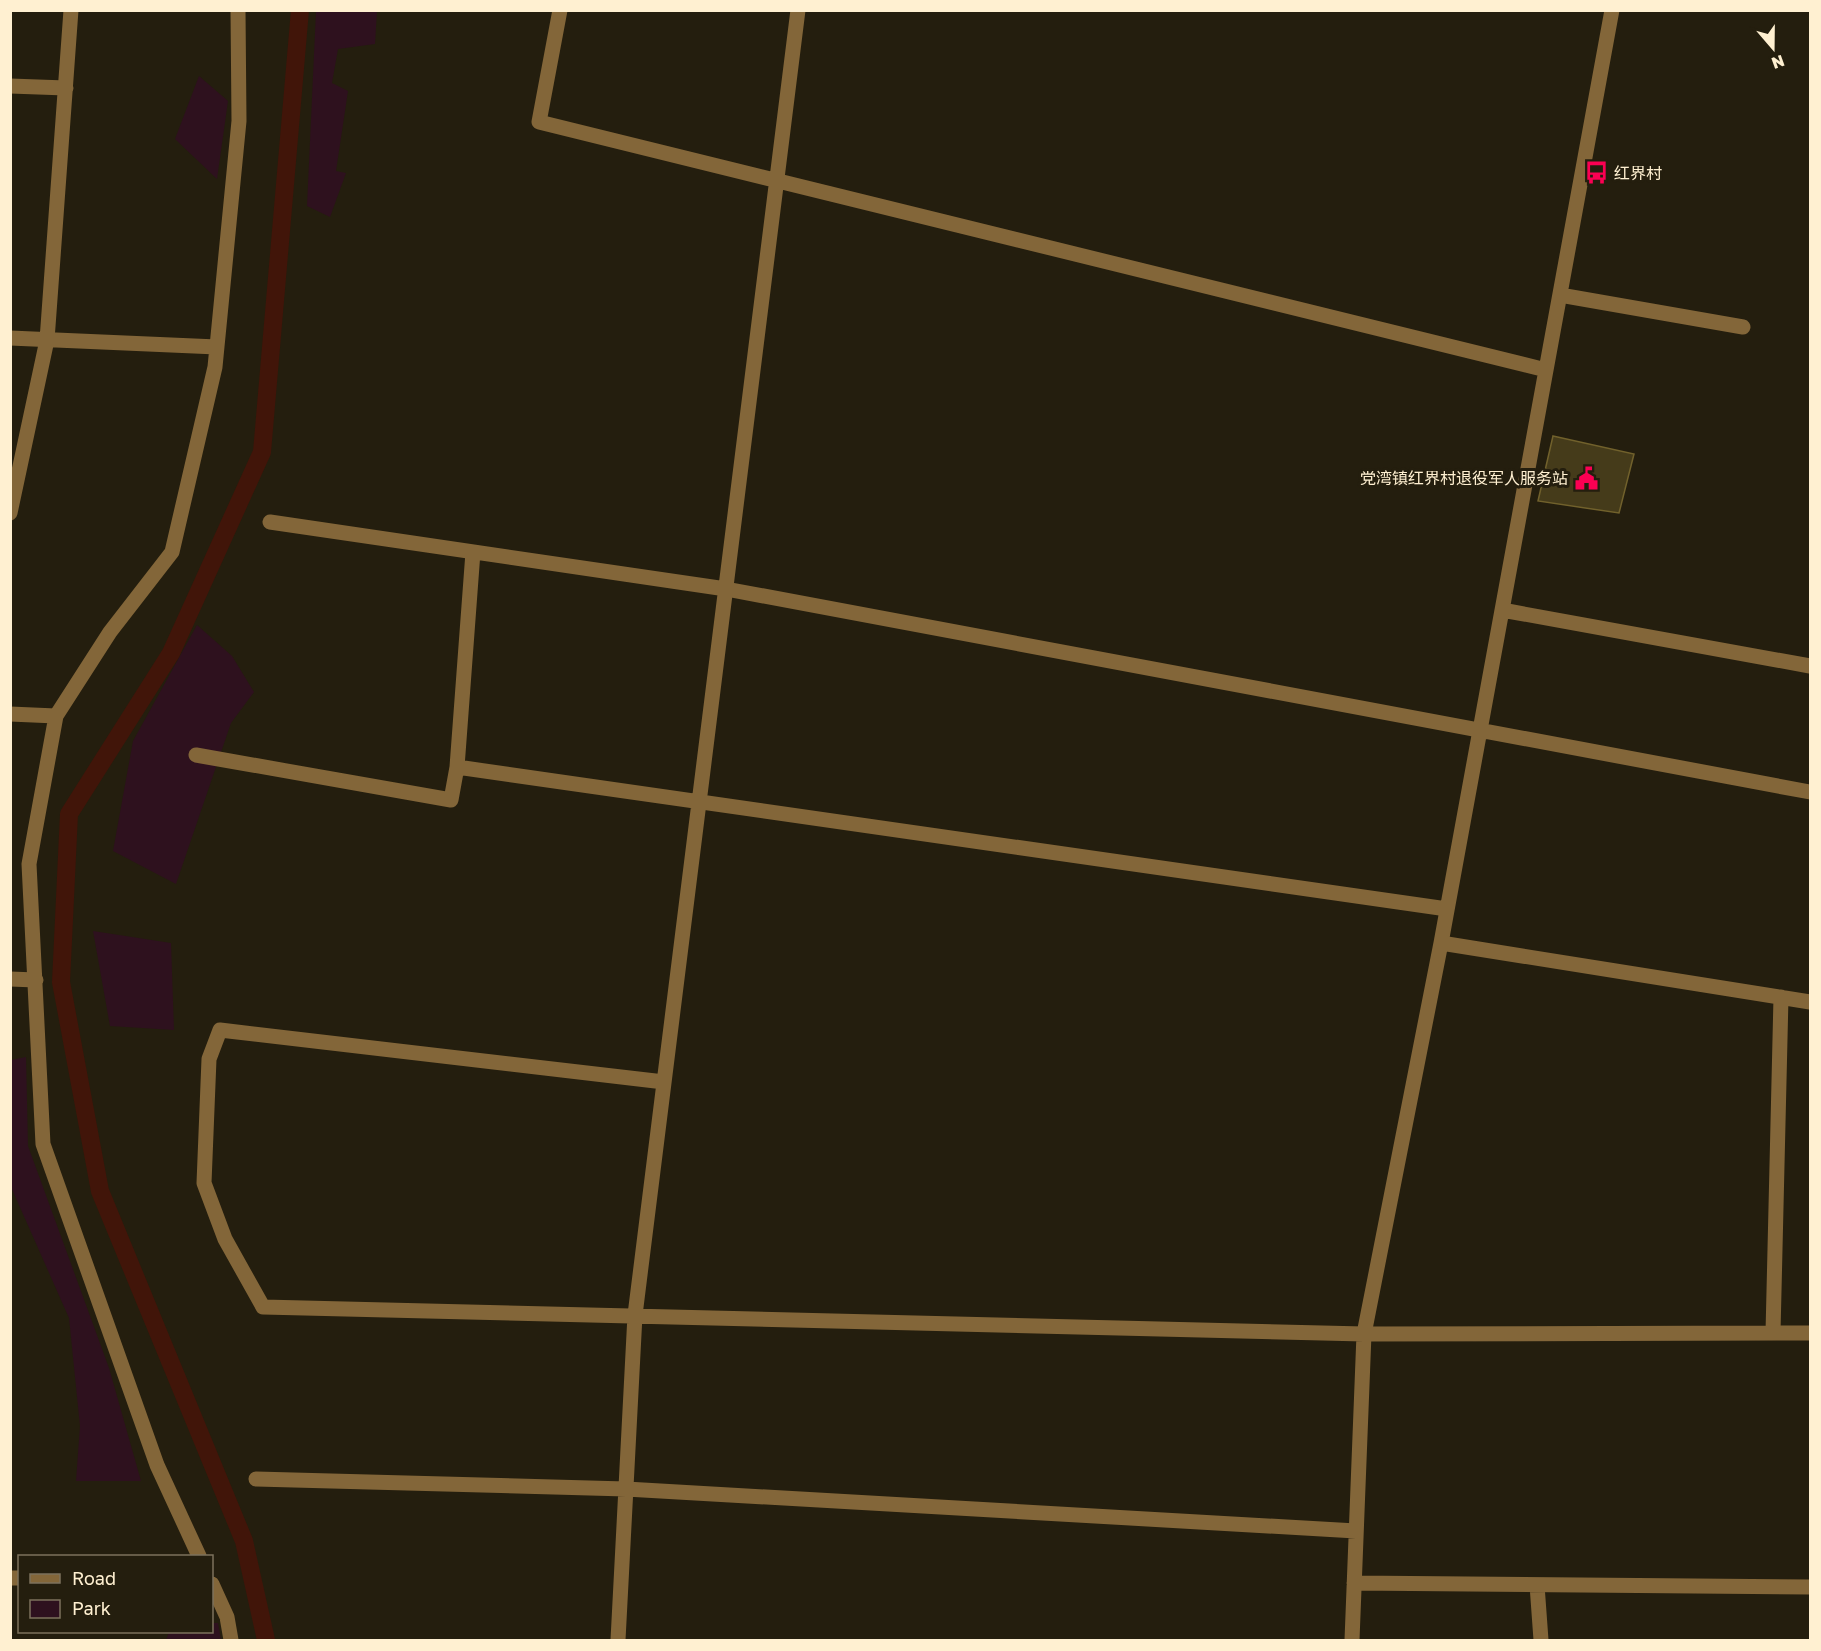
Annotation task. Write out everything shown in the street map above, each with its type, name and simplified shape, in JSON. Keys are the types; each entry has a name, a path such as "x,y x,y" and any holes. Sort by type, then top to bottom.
{"street":[{"path":"10,513 48,340 71,10"},
{"path":"198,1555 157,1465 43,1144 29,864 56,716 110,632 172,552 215,367 239,121 238,10"},
{"path":"560,10 539,122 1546,370"},
{"path":"618,1641 635,1316 798,10"},
{"path":"1352,1641 1364,1334 1441,943 1612,10"},
{"path":"10,86 66,88"},
{"path":"1560,295 1743,327"},
{"path":"10,339 217,347"},
{"path":"270,522 726,589 1479,732 1810,792"},
{"path":"196,754 451,800 457,767 474,552"},
{"path":"1502,610 1810,666"},
{"path":"10,714 56,716"},
{"path":"457,767 1447,909"},
{"path":"1441,943 1810,1002"},
{"path":"10,978 36,980"},
{"path":"1773,1333 1781,997"},
{"path":"664,1082 220,1030 208,1059 204,1183 225,1239 263,1307 1364,1334 1810,1333"},
{"path":"256,1479 626,1489 1356,1531"},
{"path":"1354,1583 1810,1587"},
{"path":"1537,1584 1541,1641"},
{"path":"213,1586 227,1617 231,1641"}],"green space":[{"path":"316,11 377,11 375,44 338,49 332,83 348,91 336,171 346,173 330,217 307,206"},
{"path":"199,76 228,101 217,179 175,139"},
{"path":"197,625 232,656 254,692 231,723 176,884 113,851 133,741"},
{"path":"93,931 171,943 174,1030 110,1026"},
{"path":"26,1057 28,1146 109,1368 141,1481 76,1481 80,1426 69,1318 11,1187 11,1060"},
{"path":"213,1623 218,1623 221,1640 166,1640 169,1633 213,1633"}],"building":[{"name":"党湾镇红界村退役军人服务站","path":"1553,436 1634,454 1619,513 1538,501"}],"waterway":[{"path":"266,1640 244,1541 100,1191 61,982 69,814 171,653 262,452 300,10"}],"place":[{"name":"红界村","path":"1596,173"},
{"name":"党湾镇红界村退役军人服务站","path":"1586,478"}]}
